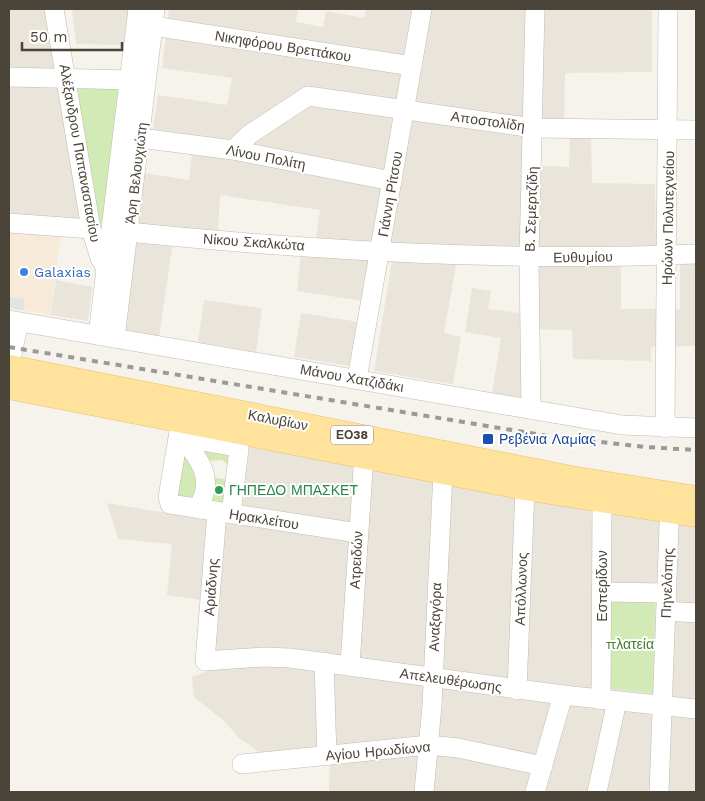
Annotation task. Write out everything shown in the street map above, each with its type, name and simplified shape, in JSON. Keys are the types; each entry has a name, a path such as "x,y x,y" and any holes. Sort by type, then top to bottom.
{"main road":[{"name":"Καλυβίων","path":"9,368 571,478 670,503 696,515"},
{"name":"Καλυβίων","path":"9,387 602,502 670,503 696,498"}],"street":[{"name":"Αλέξανδρου Παπαναστασίου","path":"54,9 91,229 100,258 105,266"},
{"name":"Άρη Βελουχιώτη","path":"106,336 105,266 138,9"},
{"name":"Γιάννη Ρίτσου","path":"357,379 422,9"},
{"name":"Β. Σεμερτζίδη","path":"531,410 529,258 535,9"},
{"name":"Ηρώων Πολυτεχνείου","path":"665,428 669,129 668,9"},
{"name":"Άρη Βελουχιώτη","path":"106,336 128,232 154,18"},
{"name":"Νικηφόρου Βρεττάκου","path":"154,18 412,66"},
{"path":"9,77 130,80"},
{"name":"Αποστολίδη","path":"233,150 250,134 308,96 533,128 696,130"},
{"name":"Λίνου Πολίτη","path":"140,138 233,150 392,181"},
{"path":"9,223 91,229"},
{"name":"Νίκου Σκαλκώτα","path":"128,232 380,250"},
{"name":"Ευθυμίου","path":"380,250 529,258 696,254"},
{"path":"9,368 14,321"},
{"name":"Μάνου Χατζιδάκι","path":"14,321 638,427 696,428"},
{"name":"Ηρακλείτου","path":"181,420 168,497 170,504 358,533"},
{"path":"196,440 236,447 239,450 236,473 216,512 206,489 204,468 190,448 190,442 196,440"},
{"name":"Ατρειδών","path":"350,665 364,455"},
{"path":"204,468 218,468 236,473"},
{"name":"Αναξαγόρα","path":"424,792 433,678 443,471"},
{"name":"Απόλλωνος","path":"518,690 525,488"},
{"name":"Εσπερίδων","path":"597,792 609,700 603,592 602,502"},
{"name":"Πηνελόπης","path":"659,792 670,503"},
{"name":"Αριάδνης","path":"205,661 216,512"},
{"path":"603,592 666,602 696,613"},
{"name":"Απελευθέρωσης","path":"205,661 264,657 324,662 563,696 696,709"},
{"path":"324,662 327,756"},
{"path":"535,792 563,696"},
{"name":"Αγίου Ηρωδίωνα","path":"242,764 429,745 458,748 542,766"}],"shaded area":[{"path":"9,9 46,9 57,71 9,70"},
{"path":"72,9 130,9 126,45 76,44"},
{"path":"169,9 298,9 296,22 323,27 326,11 364,18 366,9 641,9 652,11 652,72 565,73 564,124 525,123 525,165 569,167 570,136 591,136 592,183 655,184 656,249 621,251 621,309 680,309 680,261 696,260 696,346 651,347 651,361 573,359 572,330 525,329 525,398 492,393 501,338 465,332 472,288 491,291 488,309 538,315 538,253 459,249 444,333 461,337 453,384 374,371 395,243 316,240 320,210 220,195 218,232 175,227 159,337 124,331 144,173 189,180 193,142 152,135 158,95 227,105 232,78 162,68"},
{"path":"9,82 59,83 83,222 10,218"},
{"path":"9,228 61,233 50,315 9,308"},
{"path":"301,253 371,257 364,301 297,291"},
{"path":"56,280 92,287 88,321 50,315"},
{"path":"9,297 25,299 23,311 9,308"},
{"path":"204,300 262,308 256,352 198,342"},
{"path":"301,313 359,322 351,366 294,357"},
{"path":"250,443 512,496 612,514 696,525 696,792 329,792 330,750 263,755 238,737 223,720 194,697 192,677 208,671 214,602 167,595 172,544 118,539 107,503 240,525"}],"green space":[{"path":"73,84 122,84 102,225 98,225"},
{"path":"199,450 230,452 231,468 222,460 207,461"},
{"path":"183,452 199,474 196,498 174,499"},
{"name":"ΓΗΠΕΔΟ ΜΠΑΣΚΕΤ","path":"212,477 228,480 229,508 206,501"},
{"name":"πλατεία","path":"606,599 655,600 653,693 606,688"}],"railway":[{"path":"9,347 548,436 645,447 696,450"}],"place":[{"name":"Galaxias","path":"24,272"},
{"name":"Ρεβένια Λαμίας","path":"488,439"},
{"name":"ΓΗΠΕΔΟ ΜΠΑΣΚΕΤ","path":"219,490"}]}
